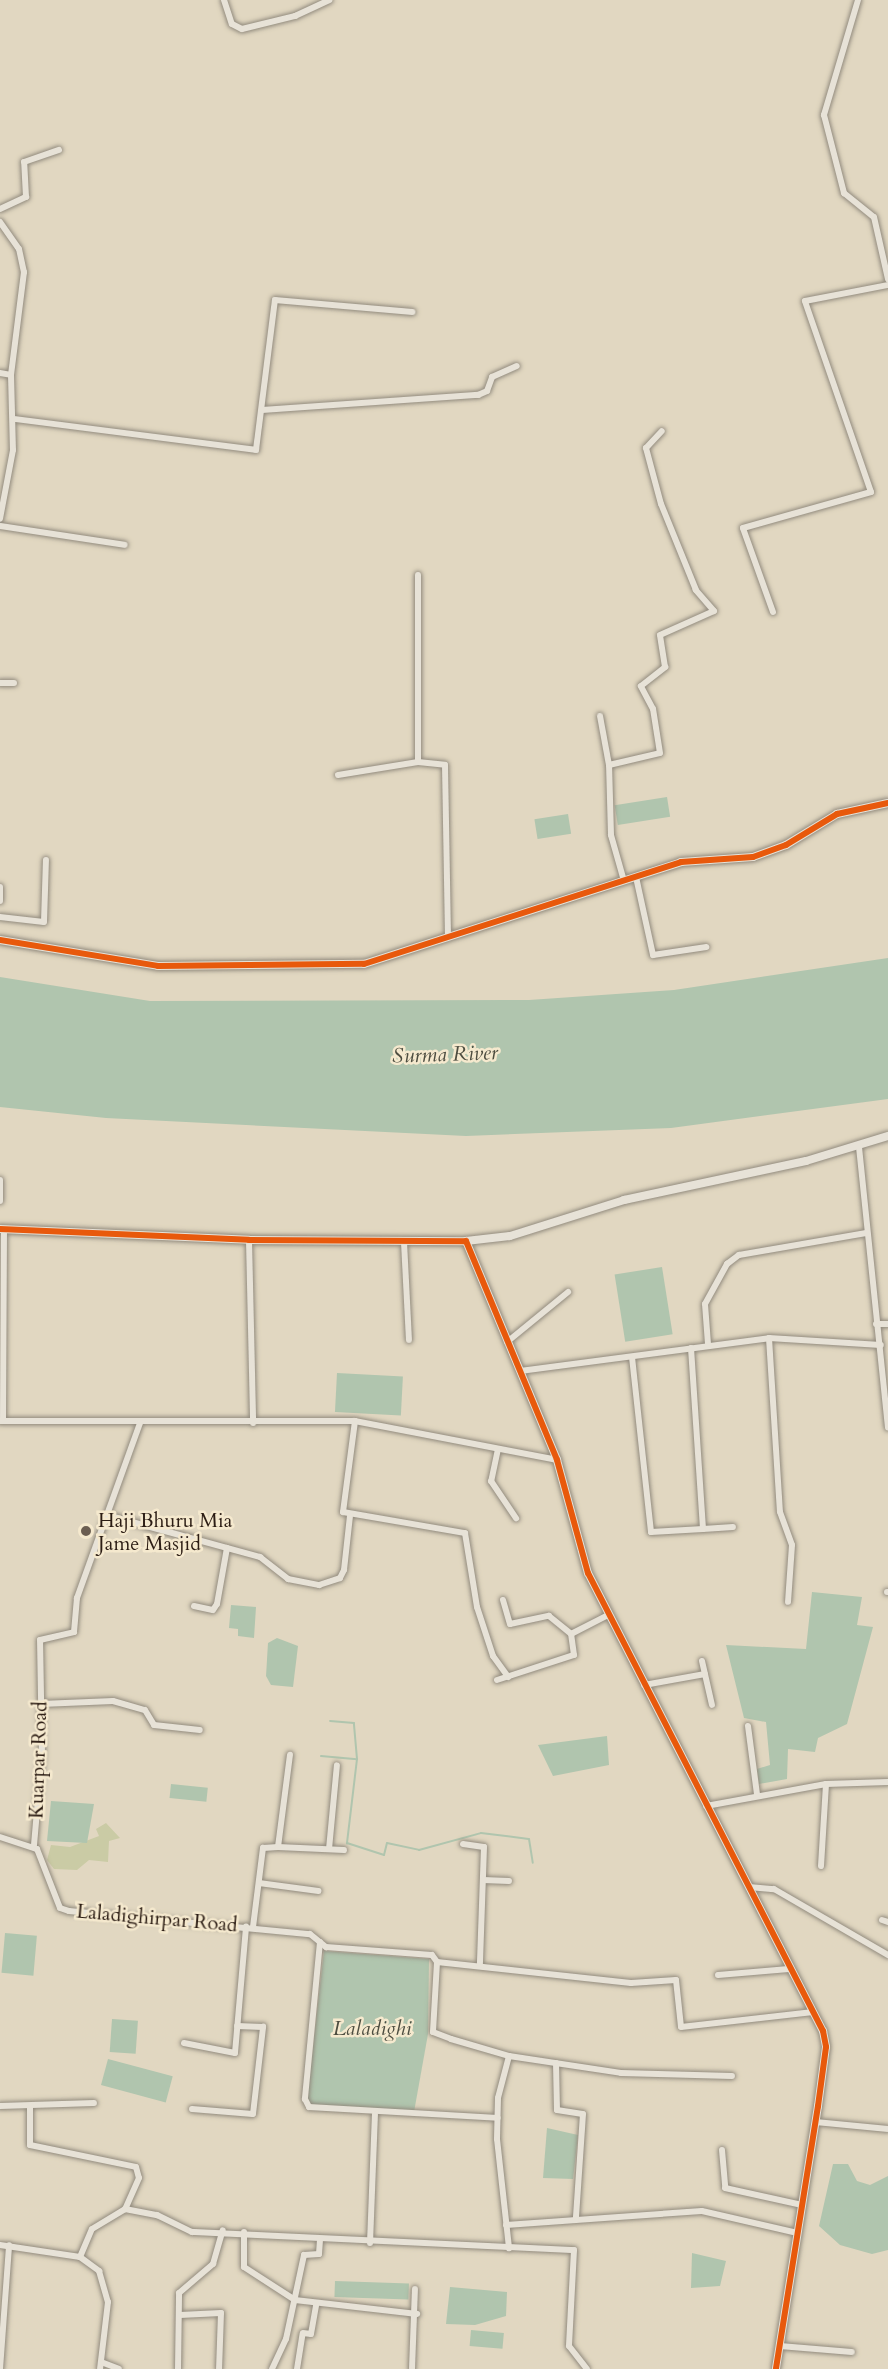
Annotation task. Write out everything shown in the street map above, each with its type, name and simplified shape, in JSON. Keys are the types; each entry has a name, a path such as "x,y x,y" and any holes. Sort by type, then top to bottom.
{"street":[{"path":"224,0 232,24 242,29 295,16 330,0"},
{"path":"858,0 824,115 844,193 874,217 888,279"},
{"path":"0,209 26,196 24,162 59,150"},
{"path":"0,222 19,249 24,272 11,375 15,418 0,519"},
{"path":"773,612 743,528 871,492 816,345 805,301 888,285"},
{"path":"15,418 251,451 258,447 276,300 412,312"},
{"path":"262,410 478,395 487,391 492,377 517,366"},
{"path":"0,374 11,375"},
{"path":"609,765 660,753 653,709 641,686 665,667 660,635 714,611 696,590 661,504 646,448 662,431"},
{"path":"0,526 125,545"},
{"path":"418,575 418,762"},
{"path":"0,683 14,682"},
{"path":"600,716 609,765 611,835 624,881"},
{"path":"338,775 418,762 445,765 448,934"},
{"path":"0,940 158,966 364,964 448,934 681,862 753,856 786,845 837,814 888,803"},
{"path":"0,917 44,922 46,860"},
{"path":"636,877 653,955 706,947"},
{"path":"0,887 0,901"},
{"path":"557,1460 355,1421 140,1423 2,1421 2,1229 249,1240 466,1241 510,1236 624,1200 859,1147 888,1136"},
{"path":"859,1147 866,1233 876,1324 881,1345 888,1428"},
{"path":"0,1180 0,1201"},
{"path":"708,1344 708,1293 739,1255 866,1233"},
{"path":"249,1240 253,1423"},
{"path":"466,1241 557,1460 588,1573 813,2012 826,2047 776,2369"},
{"path":"404,1242 410,1340"},
{"path":"507,1342 568,1292"},
{"path":"876,1324 888,1324"},
{"path":"520,1371 632,1357 708,1344 769,1338 881,1345"},
{"path":"769,1338 780,1512 792,1545 789,1602"},
{"path":"691,1347 703,1529"},
{"path":"632,1357 651,1532 733,1527"},
{"path":"355,1421 341,1505 350,1516 465,1533 477,1607 494,1656 508,1677"},
{"path":"140,1423 110,1516 227,1548 268,1562 298,1582 333,1582 344,1570 350,1516"},
{"path":"498,1449 491,1481 516,1518"},
{"name":"Kuarpar Road","path":"0,1837 34,1845 41,1704 39,1640 74,1632 77,1599 110,1516"},
{"path":"194,1606 213,1610 217,1604 227,1548"},
{"path":"497,1680 574,1655 571,1634 549,1616 510,1624 503,1600"},
{"path":"571,1634 608,1615"},
{"path":"702,1661 712,1705"},
{"path":"644,1685 705,1674"},
{"path":"41,1704 113,1701 145,1710 154,1725 200,1730"},
{"path":"748,1726 757,1794"},
{"path":"278,1847 290,1755"},
{"path":"328,1849 337,1765"},
{"path":"706,1806 757,1794 826,1784 888,1782"},
{"path":"821,1866 826,1784"},
{"path":"463,1844 484,1847 480,1964"},
{"name":"Laladighirpar Road","path":"34,1845 60,1908 310,1934 326,1947 432,1955 437,1962 480,1964 631,1983 676,1980 681,2027 813,2012"},
{"path":"184,2043 236,2053 237,2026 263,1846 344,1850"},
{"path":"483,1880 509,1881"},
{"path":"259,1883 318,1891"},
{"path":"749,1887 774,1889 888,1955"},
{"path":"320,1942 305,2099 309,2107 375,2114 498,2118"},
{"path":"437,1962 433,2032 509,2056 621,2073 732,2076"},
{"path":"718,1975 789,1969"},
{"path":"192,2109 253,2114 262,2028 237,2026"},
{"path":"509,2056 498,2118 509,2248"},
{"path":"556,2063 557,2110 583,2114 576,2218"},
{"path":"0,2106 93,2103"},
{"path":"30,2106 30,2145 136,2167 139,2178 125,2209 92,2229 80,2257"},
{"path":"370,2243 375,2114"},
{"path":"816,2122 888,2129"},
{"path":"722,2150 725,2188 802,2205"},
{"path":"125,2209 157,2215 188,2231 223,2230 370,2243 574,2250 569,2346 587,2369"},
{"path":"506,2225 576,2218 702,2211 798,2233"},
{"path":"178,2369 179,2293 213,2264 223,2230"},
{"path":"244,2232 244,2267 295,2300 315,2305 417,2314"},
{"path":"272,2369 286,2339 304,2255 319,2254 320,2239"},
{"path":"0,2245 80,2257 105,2282 100,2366 119,2369"},
{"path":"0,2366 9,2245"},
{"path":"412,2369 417,2314 415,2289"},
{"path":"297,2369 303,2333 311,2334 315,2305"},
{"path":"180,2315 221,2313 219,2369"},
{"path":"780,2346 852,2352"}],"shaded area":[{"path":"106,1823 120,1838 109,1841 108,1862 89,1860 77,1870 54,1869 47,1860 51,1845 70,1847 99,1836 96,1829"}],"water":[{"path":"667,797 670,817 618,825 615,805"},
{"path":"568,814 571,834 538,839 534,819"},
{"name":"Surma River","path":"888,958 888,1099 671,1128 466,1136 106,1118 0,1107 0,977 150,1001 529,1000 674,990"},
{"path":"662,1267 673,1334 625,1342 615,1275"},
{"path":"337,1373 403,1376 401,1415 335,1412"},
{"path":"812,1592 862,1597 857,1625 873,1627 847,1724 818,1738 815,1752 788,1749 787,1779 759,1784 757,1769 770,1765 766,1722 744,1718 726,1645 806,1649"},
{"path":"231,1605 256,1607 254,1638 238,1636 238,1629 229,1628"},
{"path":"277,1638 298,1646 293,1687 271,1685 266,1676 268,1643"},
{"path":"607,1736 609,1765 553,1776 538,1745"},
{"path":"171,1784 208,1788 206,1802 170,1798"},
{"path":"51,1801 94,1804 87,1843 47,1841"},
{"path":"5,1933 37,1936 33,1976 2,1973"},
{"name":"Laladighi","path":"324,1951 429,1959 428,2034 414,2112 312,2105 307,2099"},
{"path":"112,2019 138,2021 136,2054 110,2052"},
{"path":"108,2059 173,2076 166,2102 101,2085"},
{"path":"547,2128 578,2135 573,2179 543,2178"},
{"path":"833,2164 848,2164 857,2181 870,2185 888,2176 888,2250 872,2254 840,2245 819,2226"},
{"path":"692,2253 726,2261 720,2286 691,2288"},
{"path":"335,2281 409,2284 408,2300 334,2297"},
{"path":"450,2287 507,2292 506,2316 475,2325 446,2324"},
{"path":"471,2330 504,2333 502,2349 470,2346"}],"waterway":[{"path":"321,1756 357,1759 354,1723 330,1721"},
{"path":"357,1759 347,1843 384,1855 387,1843 419,1850 481,1833 529,1839 533,1863"}],"cycle path":[{"path":"0,940 158,966 364,964 681,862 753,857 786,845 837,814 888,803"},
{"path":"0,1229 249,1240 466,1241 557,1460 588,1573 823,2031 826,2047 818,2106 776,2369"}],"place":[{"name":"Haji Bhuru Mia Jame Masjid","path":"86,1531"}]}
